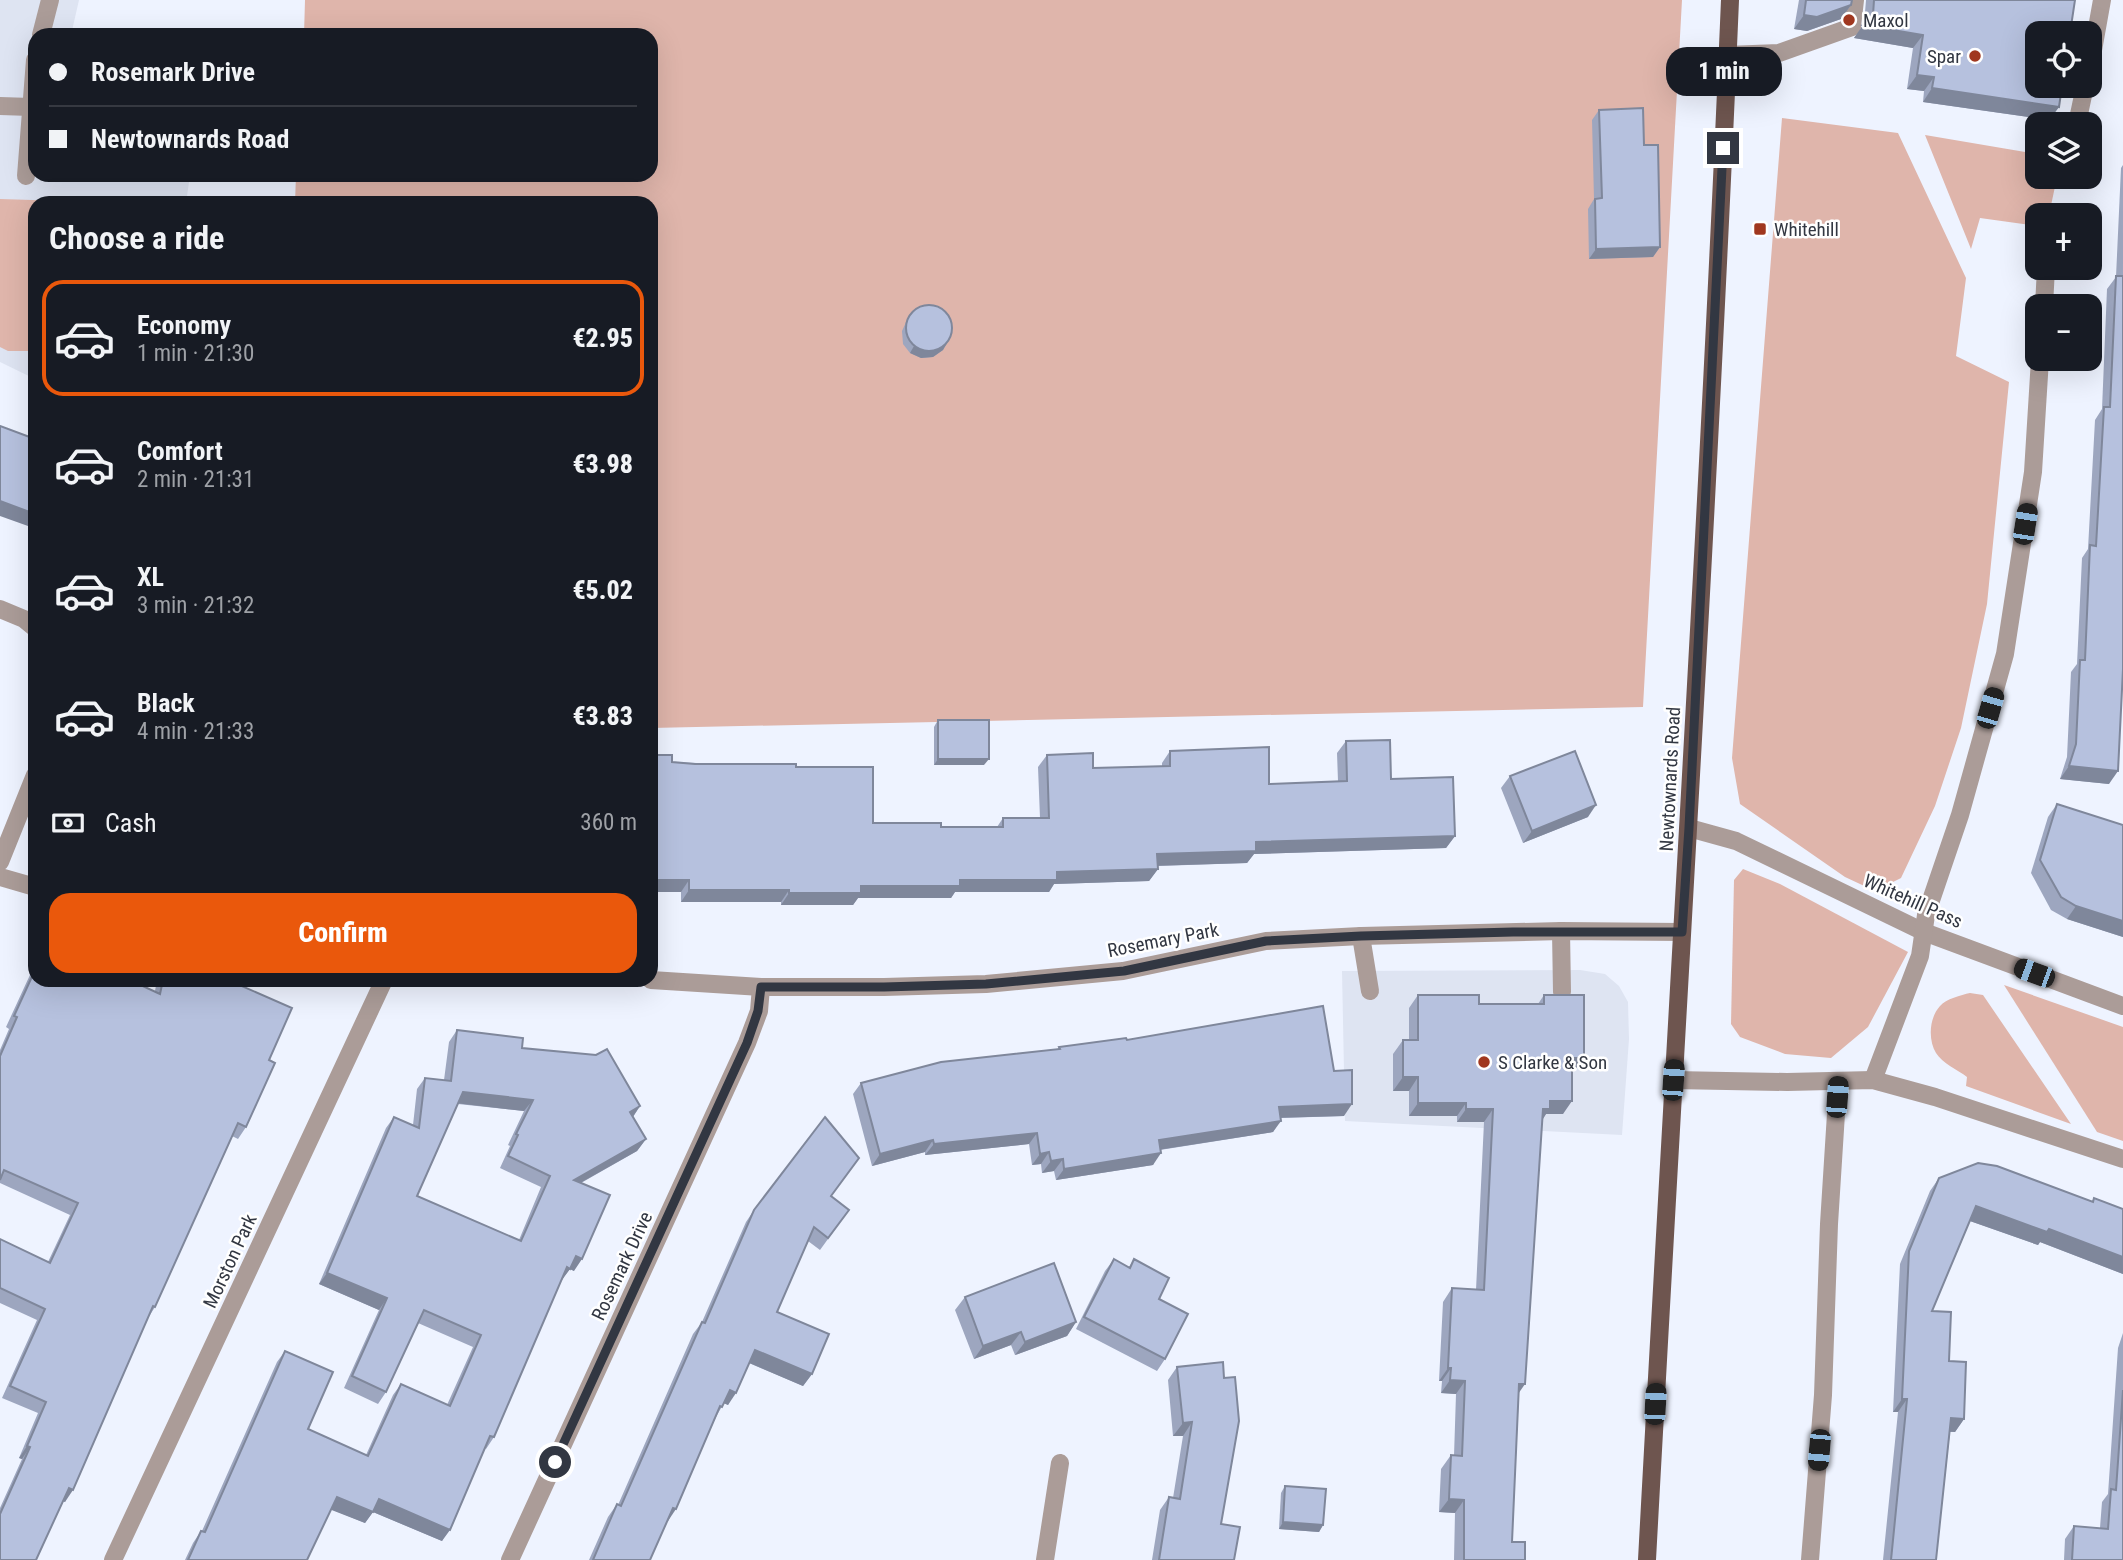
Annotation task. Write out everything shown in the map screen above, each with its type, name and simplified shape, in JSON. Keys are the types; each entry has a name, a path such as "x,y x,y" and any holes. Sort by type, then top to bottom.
{"main road":[{"name":"Newtownards Road","path":"1647,1560 1689,828 1730,0"}],"street":[{"path":"43,28 50,0"},
{"path":"1727,55 1779,53 1852,27 1855,0"},
{"path":"2098,21 2102,0"},
{"path":"0,106 28,107"},
{"path":"26,176 28,148"},
{"path":"1873,1080 1920,956 1926,915 1960,815 2005,654 2033,472 2039,371"},
{"path":"0,609 28,622"},
{"path":"0,862 28,792"},
{"name":"Whitehill Pass","path":"1689,828 1736,841 1924,932 2123,1006"},
{"path":"0,877 28,885"},
{"path":"1561,931 1562,992"},
{"name":"Rosemary Park","path":"658,980 761,987 986,984 1124,971 1266,941 1561,931 1682,932"},
{"path":"1361,936 1370,991"},
{"name":"Morston Park","path":"113,1560 381,987"},
{"name":"Rosemark Drive","path":"510,1560 747,1043 758,1011 761,987"},
{"path":"1673,1080 1873,1080 1936,1097 2123,1159"},
{"path":"1810,1560 1823,1395 1829,1224 1838,1082"},
{"path":"1045,1560 1059,1463"}],"shaded area":[{"path":"0,0 79,0 73,28 28,28 28,182 189,182 187,196 28,196 28,376 0,362"},
{"path":"305,0 1682,0 1643,707 658,728 658,196 295,196 296,182 658,182 658,28 304,28"},
{"path":"1782,118 1898,133 1966,278 1956,356 2009,382 1987,604 1961,728 1935,806 1901,878 1875,891 1845,877 1740,804 1732,758"},
{"path":"1925,135 2025,152 2025,189 2054,189 2052,203 2025,203 2025,224 1980,218 1971,249"},
{"path":"0,199 28,200 28,351 8,351 0,347"},
{"path":"1743,869 1780,884 1908,952 1868,1027 1831,1058 1785,1054 1740,1037 1731,1024 1734,880"},
{"path":"1580,970 1605,974 1619,986 1628,1002 1629,1039 1622,1135 1345,1121 1342,971"},
{"path":"2004,985 2123,1027 2123,1141 2097,1132"},
{"path":"1970,993 1983,995 2071,1124 1966,1086 1967,1077 1939,1057 1933,1048 1931,1036 1936,1011 1946,1001"}],"building":[{"path":"1806,0 1852,0 1851,5 1817,17 1804,15"},
{"name":"Spar","path":"1874,0 2075,0 2072,21 2025,21 2025,98 2060,98 2059,107 1932,88 1934,77 1917,75 1923,35 1863,25 1870,21"},
{"path":"1643,108 1644,145 1658,145 1660,247 1596,249 1595,199 1602,198 1599,110"},
{"path":"2116,276 2123,276 2123,669 2118,771 2069,766 2076,744 2080,660 2085,660 2090,545 2096,546 2104,407 2110,407"},
{"path":"929,305 945,312 952,328 945,344 929,351 913,344 906,328 913,312"},
{"path":"0,426 28,436 28,511 0,501"},
{"path":"938,720 989,720 989,759 938,759"},
{"path":"1390,740 1391,779 1453,777 1455,836 1256,842 1256,851 1157,854 1158,869 1057,872 1057,880 960,880 960,886 861,886 861,893 689,890 689,880 658,880 658,755 672,755 672,762 695,764 873,767 873,823 1003,827 1003,818 1049,818 1047,755 1093,753 1093,768 1170,766 1170,751 1269,747 1269,784 1347,781 1346,741"},
{"path":"1575,751 1596,805 1532,831 1510,776"},
{"path":"2057,804 2123,825 2123,921 2076,906 2061,897 2040,860"},
{"path":"28,985 145,987 160,994 162,987 244,987 292,1008 269,1060 275,1063 246,1127 238,1123 155,1307 153,1306 73,1490 69,1488 36,1560 0,1560 0,1514 30,1447 27,1446 46,1402 10,1386 45,1309 0,1288 0,1239 50,1263 78,1203 4,1170 0,1180 0,1056 17,1017 14,1016"},
{"path":"1418,995 1479,995 1479,1004 1544,1004 1544,995 1584,995 1584,1058 1572,1058 1572,1101 1550,1101 1550,1109 1543,1109 1525,1384 1519,1384 1512,1542 1525,1542 1525,1560 1464,1560 1464,1500 1449,1499 1451,1455 1462,1456 1465,1381 1450,1380 1451,1368 1448,1368 1452,1288 1484,1290 1493,1109 1466,1109 1466,1103 1418,1103 1418,1077 1403,1077 1403,1040 1418,1040"},
{"path":"1323,1006 1334,1071 1352,1070 1352,1104 1279,1107 1281,1121 1159,1140 1161,1153 1064,1169 1063,1159 1051,1161 1049,1152 1040,1154 1037,1133 934,1144 933,1140 880,1154 861,1083 941,1062 1060,1049 1059,1047 1126,1038 1127,1040"},
{"path":"457,1030 523,1038 522,1048 596,1055 607,1049 640,1106 630,1112 646,1139 574,1180 610,1195 582,1259 576,1256 570,1269 567,1267 494,1437 490,1436 450,1530 379,1499 373,1512 337,1497 307,1560 188,1560 201,1531 205,1532 285,1351 333,1372 308,1429 368,1456 401,1384 450,1406 481,1335 424,1310 386,1392 352,1376 387,1298 327,1273 394,1117 419,1128 425,1078 451,1081","holes":["463,1092 533,1100 508,1156 550,1176 521,1241 417,1196"]},
{"path":"825,1117 859,1158 831,1196 849,1210 828,1238 814,1227 777,1312 829,1334 812,1374 755,1350 736,1393 730,1390 722,1407 720,1406 676,1509 673,1508 650,1560 593,1560 617,1504 621,1506 754,1210"},
{"path":"1978,1163 1997,1166 2093,1202 2094,1198 2123,1209 2123,1257 2049,1229 2047,1232 1976,1206 1932,1311 1951,1312 1949,1361 1966,1362 1964,1419 1951,1418 1936,1560 1891,1560 1907,1399 1902,1399 1909,1251 1939,1178"},
{"path":"1114,1259 1130,1268 1134,1259 1169,1278 1159,1299 1188,1314 1165,1359 1084,1317"},
{"path":"1054,1263 1076,1322 1025,1342 1021,1332 983,1346 965,1297"},
{"path":"1223,1362 1224,1378 1235,1377 1239,1421 1221,1524 1240,1527 1234,1560 1159,1560 1169,1497 1180,1499 1192,1422 1183,1423 1177,1367"},
{"path":"2123,1390 2123,1560 2072,1560 2074,1526 2108,1529 2111,1489 2116,1490"},
{"path":"1285,1486 1326,1489 1323,1525 1283,1522"}],"place":[{"name":"Maxol","path":"1849,20"},
{"name":"Spar","path":"1975,56"},
{"name":"Whitehill","path":"1760,229"},
{"name":"S Clarke & Son","path":"1484,1062"}],"route":[{"path":"555,1462 747,1043 758,1011 761,987 986,984 1124,971 1266,941 1513,932 1682,932 1723,148"}]}
